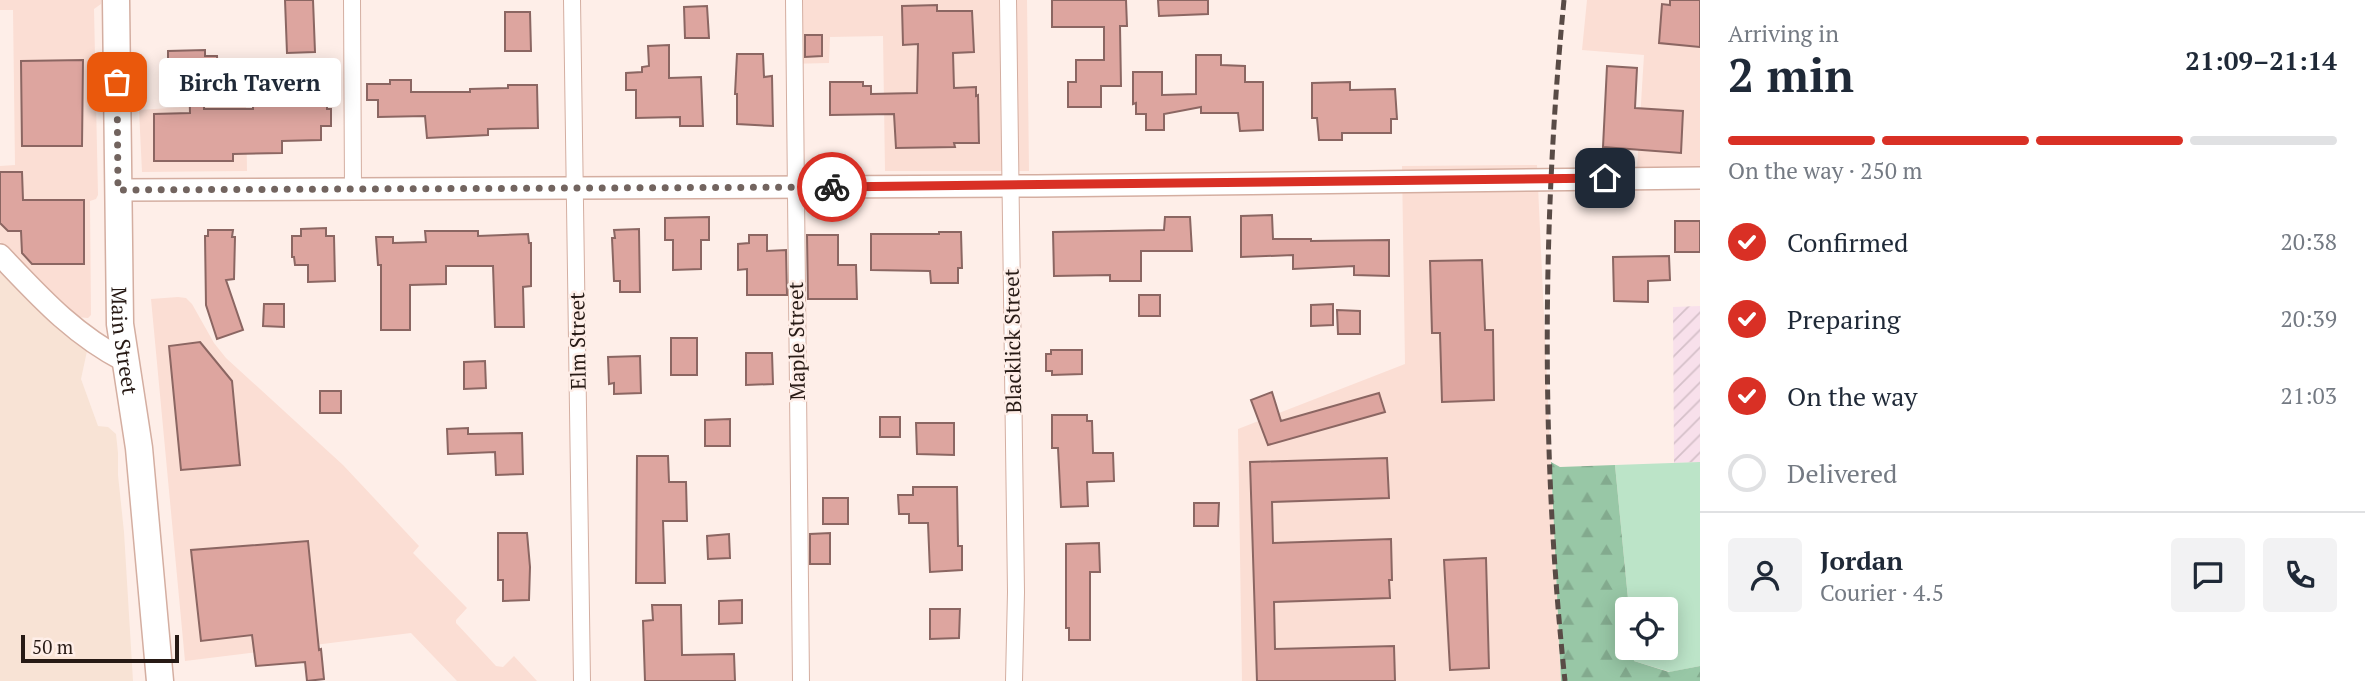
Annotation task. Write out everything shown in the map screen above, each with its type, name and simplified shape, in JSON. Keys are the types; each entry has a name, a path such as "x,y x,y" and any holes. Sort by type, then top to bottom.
{"main road":[{"name":"Main Street","path":"116,0 118,296 138,439 160,681"}],"street":[{"path":"352,0 353,189"},
{"name":"Elm Street","path":"572,0 582,681"},
{"name":"Maple Street","path":"794,0 801,681"},
{"name":"Blacklick Street","path":"1008,0 1016,592 1014,681"},
{"path":"118,190 1010,186 1700,178"},
{"path":"0,255 72,328 97,346 125,360"}],"shaded area":[{"path":"0,0 101,0 101,4 94,9 98,195 90,201 91,315 88,318 77,317 72,313 0,242 0,166 15,165 13,10 0,10"},
{"path":"785,0 1027,0 1029,171 885,171 883,36 830,37 829,63 787,64"},
{"path":"1587,0 1700,0 1700,168 1637,168 1644,55 1582,50"},
{"path":"246,103 247,171 142,172 139,110"},
{"path":"1537,165 1561,681 1242,681 1238,429 1405,364 1402,166"},
{"path":"0,255 86,338 87,351 81,379 98,426 108,427 116,434 133,681 0,681"},
{"path":"186,298 192,304 214,343 226,358 343,465 419,546 413,553 467,608 456,623 496,666 503,667 514,656 537,681 457,681 411,633 185,661 151,299"},
{"path":"1700,306 1700,462 1674,463 1673,307"}],"green space":[{"path":"1551,462 1560,467 1615,465 1628,597 1615,597 1615,660 1634,660 1669,672 1700,666 1700,681 1561,681"},
{"path":"1700,462 1700,666 1670,672 1634,661 1678,660 1678,597 1628,597 1615,465"}],"building":[{"path":"285,0 313,0 315,52 287,53"},
{"path":"1052,0 1126,0 1127,26 1120,26 1121,86 1101,86 1101,107 1068,107 1068,82 1076,82 1076,60 1104,60 1104,27 1052,27"},
{"path":"1158,0 1208,0 1208,14 1159,16"},
{"path":"1670,0 1700,0 1700,47 1659,43 1662,4 1670,5"},
{"path":"937,5 937,11 972,11 974,52 953,53 954,88 976,87 979,143 954,143 955,147 896,148 894,114 830,115 830,82 863,82 863,86 871,86 871,94 917,93 918,44 903,45 902,6"},
{"path":"707,6 709,38 685,38 684,7"},
{"path":"505,12 530,12 531,51 505,51"},
{"path":"805,35 822,35 822,56 805,57"},
{"path":"669,45 669,78 701,77 703,126 680,126 680,117 636,118 636,90 626,90 626,73 642,72 642,67 649,66 648,46"},
{"path":"205,50 205,56 217,56 218,77 205,77 204,109 253,109 253,73 274,73 274,95 327,95 327,109 331,109 331,126 321,126 321,140 282,141 282,153 233,154 233,161 154,161 154,114 190,113 189,77 168,77 168,51"},
{"path":"737,54 763,54 764,77 772,76 773,126 737,124"},
{"path":"1196,55 1221,55 1221,65 1245,66 1245,82 1263,82 1263,130 1240,131 1238,113 1201,113 1201,107 1164,114 1164,130 1146,130 1146,114 1136,114 1136,103 1133,104 1133,72 1162,72 1162,95 1196,94"},
{"path":"83,60 82,146 22,146 21,61"},
{"path":"1607,66 1637,68 1635,108 1683,111 1681,153 1603,147"},
{"path":"390,80 411,80 411,92 470,92 470,89 508,88 508,85 537,85 538,128 488,129 488,135 427,138 425,116 378,117 378,100 367,100 367,84 390,84"},
{"path":"1350,82 1350,90 1395,89 1397,119 1391,119 1391,133 1342,133 1342,140 1319,140 1317,118 1312,118 1312,83"},
{"path":"0,172 22,172 23,200 84,200 84,264 32,264 22,253 21,231 8,231 0,223"},
{"path":"1272,215 1273,239 1389,240 1389,276 1354,275 1354,266 1293,269 1293,255 1241,257 1241,216"},
{"path":"709,217 709,240 701,240 701,269 673,270 673,240 665,240 665,218"},
{"path":"1165,217 1190,217 1192,251 1141,251 1141,281 1110,281 1110,275 1054,276 1053,232 1164,230"},
{"path":"1675,221 1700,221 1700,252 1675,252"},
{"path":"326,228 326,236 334,236 335,281 308,282 308,265 295,265 292,257 292,236 301,236 301,229"},
{"path":"639,229 640,292 620,292 620,281 614,281 614,230"},
{"path":"208,230 233,230 234,279 226,280 243,330 217,339 206,305 205,236 208,236"},
{"path":"425,231 478,231 478,236 528,234 531,243 531,286 523,287 524,327 495,327 493,266 446,266 446,284 410,285 410,330 381,330 381,265 378,265 376,237 393,237 393,243 426,242"},
{"path":"961,232 962,268 958,268 958,283 931,283 930,271 871,270 871,234"},
{"path":"749,235 767,235 767,251 786,250 787,295 747,295 747,269 738,270 738,244 749,243"},
{"path":"807,235 838,235 838,265 856,265 857,299 808,299"},
{"path":"1669,256 1670,280 1648,281 1648,302 1614,301 1613,257"},
{"path":"1482,260 1485,330 1493,330 1494,400 1442,402 1440,333 1432,333 1430,261"},
{"path":"1139,295 1160,295 1160,316 1139,316"},
{"path":"264,304 284,304 284,327 263,326"},
{"path":"1333,304 1333,325 1311,326 1311,305"},
{"path":"1337,310 1360,311 1360,334 1338,334"},
{"path":"671,338 697,338 697,375 671,375"},
{"path":"200,342 232,381 240,465 181,470 169,346"},
{"path":"1051,350 1082,350 1082,374 1052,375 1052,371 1046,371 1046,354 1051,354"},
{"path":"746,353 772,353 773,384 746,385"},
{"path":"640,356 641,393 614,394 614,383 609,384 608,357"},
{"path":"485,361 486,388 464,389 464,362"},
{"path":"320,391 341,391 341,413 320,413"},
{"path":"1272,392 1281,421 1379,393 1385,412 1268,445 1251,400"},
{"path":"1052,415 1087,415 1087,421 1092,421 1093,453 1113,453 1114,481 1087,482 1088,506 1061,507 1058,448 1052,448"},
{"path":"880,417 900,417 900,437 880,437"},
{"path":"730,419 730,446 705,446 705,420"},
{"path":"916,423 954,423 954,455 917,454"},
{"path":"468,428 468,434 522,433 523,474 496,475 495,452 448,454 447,429"},
{"path":"637,456 668,456 669,482 686,482 687,521 663,521 665,583 636,583"},
{"path":"1387,458 1389,498 1272,502 1273,543 1391,539 1392,580 1389,580 1390,598 1274,602 1275,649 1394,646 1395,681 1257,681 1250,462"},
{"path":"913,487 957,487 958,546 962,546 962,570 930,572 928,523 909,523 909,514 899,514 898,495 913,495"},
{"path":"823,498 848,498 848,524 823,524"},
{"path":"1194,503 1219,503 1218,526 1194,526"},
{"path":"498,533 527,533 529,600 503,601 503,580 498,580"},
{"path":"830,533 830,564 810,564 810,534"},
{"path":"729,534 730,558 708,559 707,536"},
{"path":"308,541 324,679 307,681 305,662 256,666 252,635 201,641 191,550"},
{"path":"1099,543 1100,572 1090,572 1090,640 1069,640 1069,628 1066,628 1066,544"},
{"path":"1486,558 1489,668 1450,670 1444,560"},
{"path":"742,600 742,623 719,624 719,601"},
{"path":"652,605 681,605 682,655 734,654 735,681 645,681 643,621 653,620"},
{"path":"930,609 960,609 959,638 930,639"}],"railway":[{"path":"1564,0 1552,169 1547,340 1552,512 1565,681"}],"way so far":[{"path":"117,82 118,190 832,187"}],"place":[{"name":"Birch Tavern","path":"117,82"}],"route":[{"path":"832,187 1605,178"}]}
